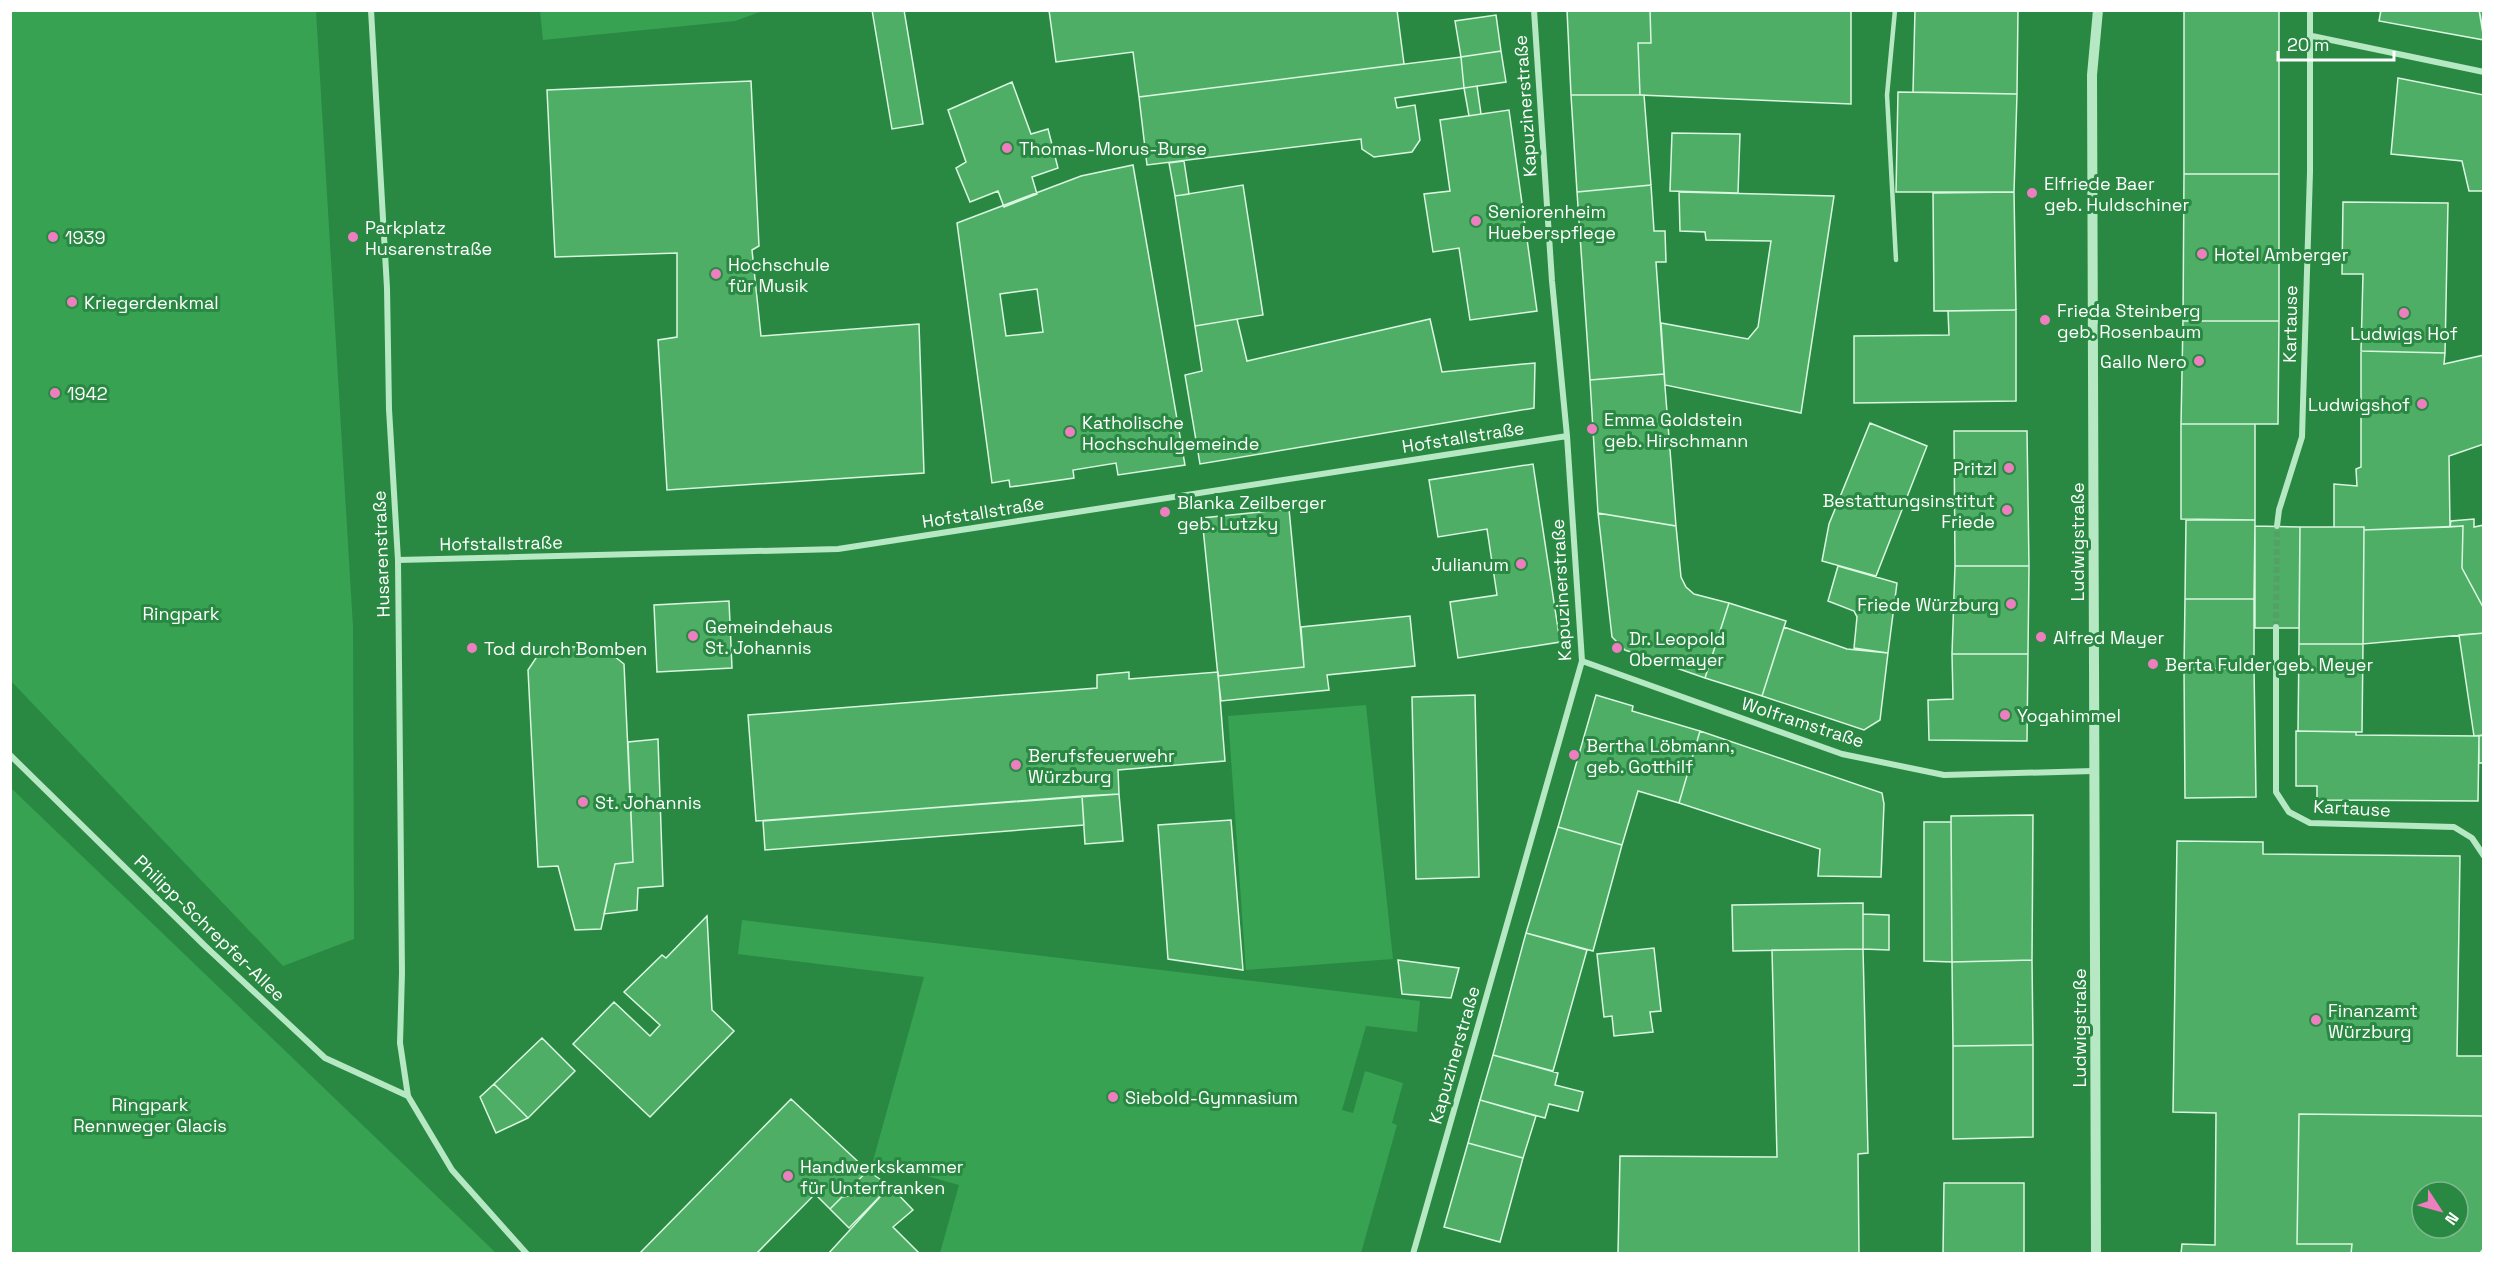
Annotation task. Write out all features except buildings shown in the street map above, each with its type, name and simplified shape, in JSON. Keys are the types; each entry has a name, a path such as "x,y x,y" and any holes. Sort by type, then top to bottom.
{"street":[{"name":"Husarenstraße","path":"371,10 387,288 389,409 398,561 402,961 400,1043 408,1096"},
{"name":"Kapuzinerstraße","path":"1413,1254 1582,661 1534,10"},
{"name":"Ludwigstraße","path":"2096,1254 2092,75 2098,10"},
{"name":"Kartause","path":"2277,526 2278,510 2302,437 2312,36 2310,10"},
{"path":"2312,36 2484,72"},
{"name":"Hofstallstraße","path":"398,561 838,549 1567,436"},
{"name":"Kartause","path":"2276,627 2276,792 2289,812 2310,823 2454,827 2472,838 2484,855"},
{"name":"Wolframstraße","path":"1582,661 1842,754 1944,775 2093,771"},
{"name":"Philipp-Schrepfer-Allee","path":"10,755 204,945 325,1058 408,1096"},
{"path":"408,1096 452,1170 527,1254"}],"lane":[{"path":"1895,10 1887,95 1896,260"}],"green space":[{"name":"Ringpark","path":"11,10 316,11 353,627 354,939 283,966 11,681"},
{"path":"540,10 763,11 735,21 543,40"},
{"path":"1366,705 1393,959 1246,970 1228,716"},
{"name":"Ringpark Rennweger Glacis","path":"11,788 496,1253 11,1253"},
{"name":"Siebold-Gymnasium","path":"742,920 1420,1001 1417,1032 1366,1026 1342,1110 1353,1113 1365,1071 1403,1083 1392,1123 1397,1125 1361,1253 940,1253 959,1185 873,1161 924,977 738,954"}],"tunnel":[{"path":"2276,627 2277,526"}],"place":[{"name":"Thomas-Morus-Burse","path":"1007,148"},
{"name":"Elfriede Baer geb. Huldschiner","path":"2032,193"},
{"name":"Seniorenheim Hueberspflege","path":"1476,221"},
{"name":"1939","path":"53,237"},
{"name":"Parkplatz Husarenstraße","path":"353,237"},
{"name":"Hotel Amberger","path":"2202,254"},
{"name":"Hochschule für Musik","path":"716,274"},
{"name":"Kriegerdenkmal","path":"72,302"},
{"name":"Ludwigs Hof","path":"2404,313"},
{"name":"Frieda Steinberg geb. Rosenbaum","path":"2045,320"},
{"name":"Gallo Nero","path":"2199,361"},
{"name":"1942","path":"55,393"},
{"name":"Ludwigshof","path":"2422,404"},
{"name":"Emma Goldstein geb. Hirschmann","path":"1592,429"},
{"name":"Katholische Hochschulgemeinde","path":"1070,432"},
{"name":"Pritzl","path":"2009,468"},
{"name":"Bestattungsinstitut Friede","path":"2007,510"},
{"name":"Blanka Zeilberger geb. Lutzky","path":"1165,512"},
{"name":"Julianum","path":"1521,564"},
{"name":"Friede Würzburg","path":"2011,604"},
{"name":"Gemeindehaus St. Johannis","path":"693,636"},
{"name":"Alfred Mayer","path":"2041,637"},
{"name":"Tod durch Bomben","path":"472,648"},
{"name":"Dr. Leopold Obermayer","path":"1617,648"},
{"name":"Berta Fulder geb. Meyer","path":"2153,664"},
{"name":"Yogahimmel","path":"2005,715"},
{"name":"Bertha Löbmann, geb. Gotthilf","path":"1574,755"},
{"name":"Berufsfeuerwehr Würzburg","path":"1016,765"},
{"name":"St. Johannis","path":"583,802"},
{"name":"Finanzamt Würzburg","path":"2316,1020"},
{"name":"Siebold-Gymnasium","path":"1113,1097"},
{"name":"Handwerkskammer für Unterfranken","path":"788,1176"}]}
